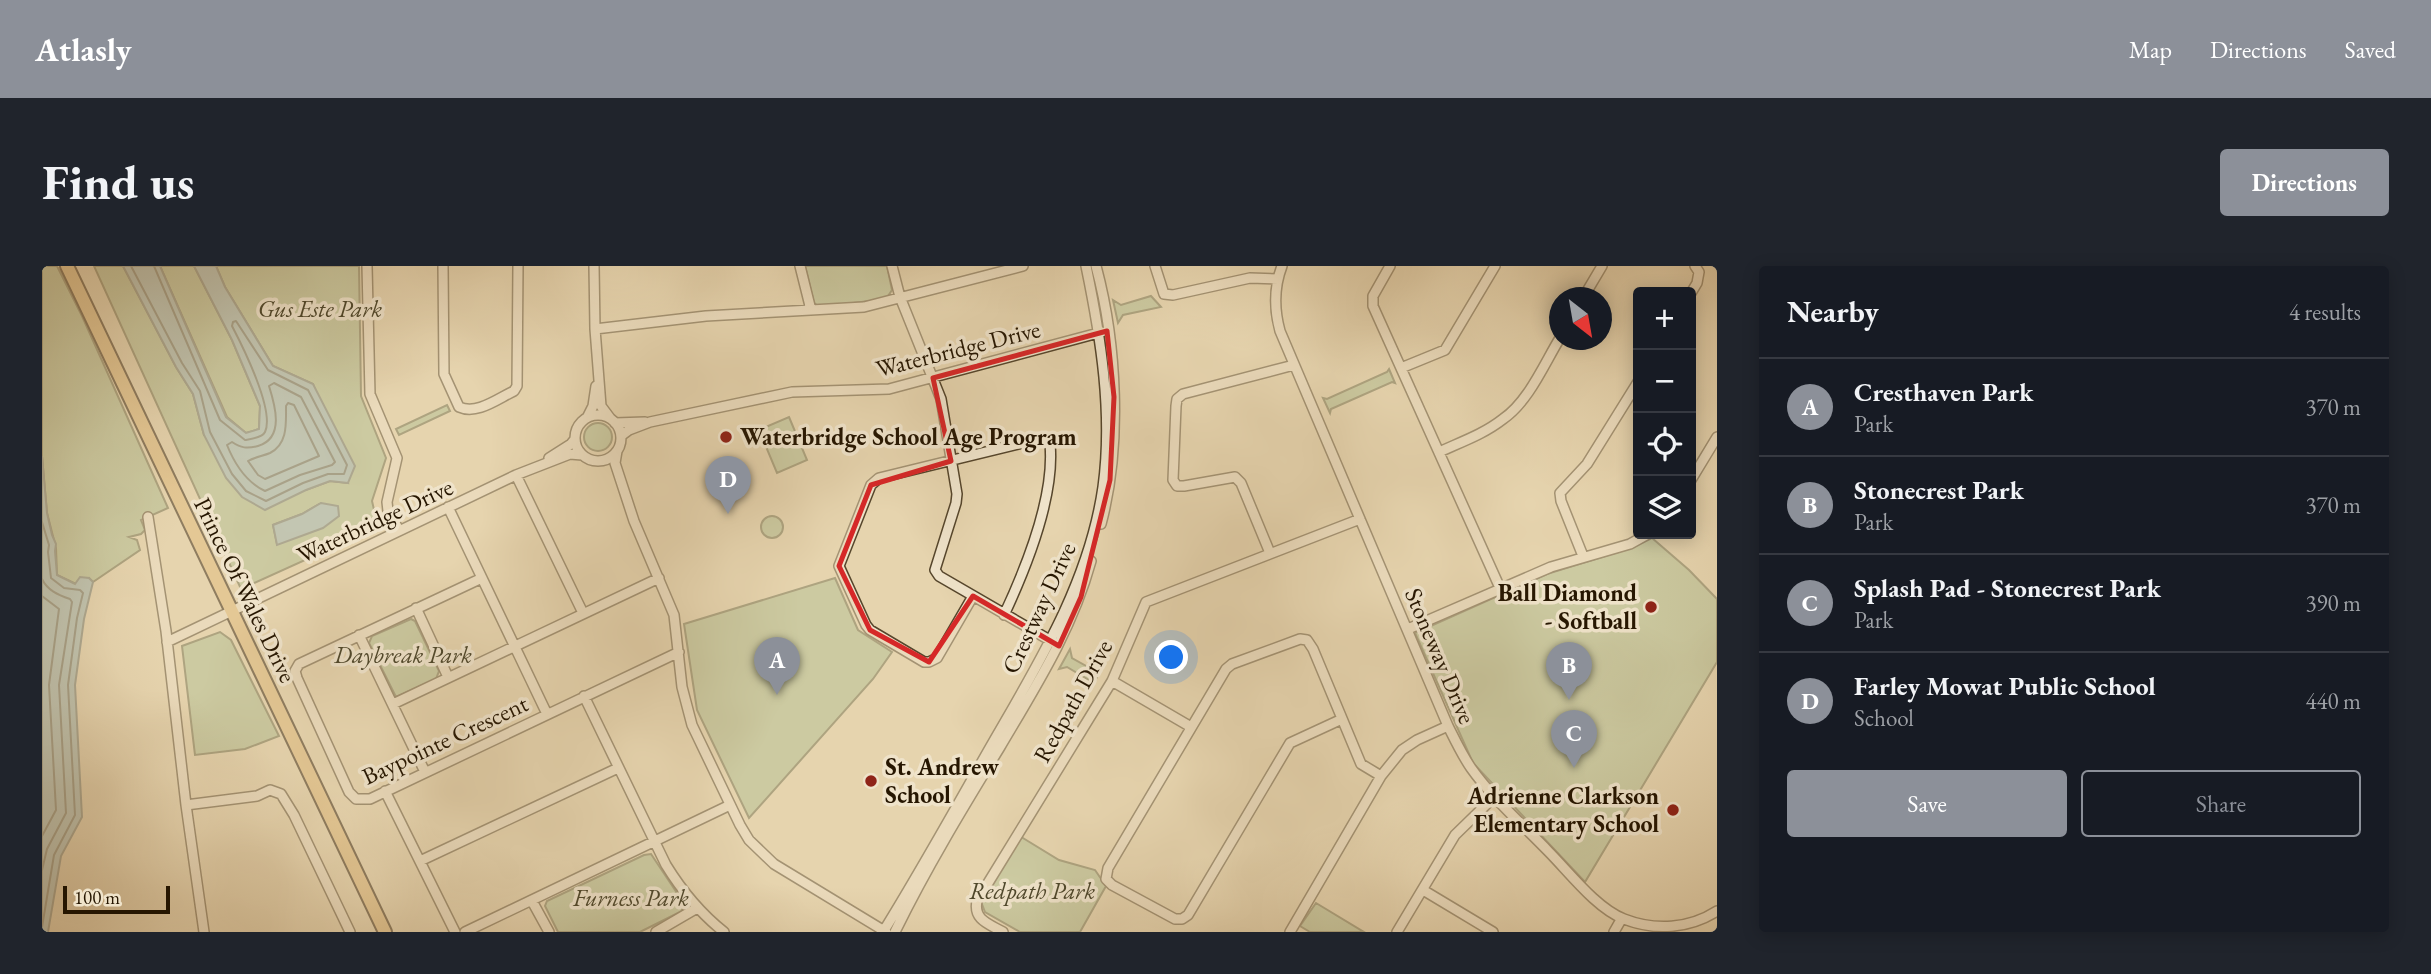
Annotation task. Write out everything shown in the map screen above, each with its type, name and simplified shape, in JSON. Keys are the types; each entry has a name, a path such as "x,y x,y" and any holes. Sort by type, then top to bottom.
{"main road":[{"name":"Prince Of Wales Drive","path":"67,266 385,932"}],"street":[{"path":"367,266 370,394 397,458 387,502 388,511 399,530"},
{"path":"443,266 444,374 459,407 467,411 514,391 517,386 518,266"},
{"path":"594,266 595,329 601,406 621,436 615,463 634,521 674,615 682,687 692,725 749,840 774,864 890,931"},
{"path":"800,266 811,310"},
{"path":"892,266 900,297 941,399 951,461 956,503 935,570 939,576 1055,643"},
{"path":"595,329 706,316 864,307 1023,266"},
{"name":"Crestway Drive","path":"1086,266 1102,332"},
{"name":"Crestway Drive","path":"890,931 1055,643 1086,562 1102,487 1107,439 1096,266"},
{"path":"1155,266 1164,294 1173,295 1250,278 1278,279"},
{"name":"Stoneway Drive","path":"1282,266 1276,297 1278,323 1448,726 1469,765 1495,796 1594,898 1622,918 1651,926 1676,926 1717,911"},
{"path":"1391,266 1373,296 1373,306 1500,588"},
{"path":"1401,369 1445,351 1495,266"},
{"path":"1590,287 1602,266"},
{"path":"1695,287 1699,272 1696,266"},
{"name":"Waterbridge Drive","path":"621,436 650,422 792,392 880,391 1102,332"},
{"path":"1439,452 1479,434 1505,418 1524,398 1552,350"},
{"path":"1270,553 1241,484 1235,477 1184,486 1177,486 1172,480 1176,406 1177,399 1183,394 1294,365"},
{"path":"599,370 593,407 577,426 577,449 589,459 600,461 607,466 625,493"},
{"path":"1583,556 1560,493 1587,464 1633,390"},
{"path":"588,416 595,414 612,420"},
{"name":"Waterbridge Drive","path":"612,420 650,422"},
{"path":"1694,476 1717,437"},
{"name":"Waterbridge Drive","path":"535,467 575,439"},
{"path":"973,596 937,657 929,662 924,662 870,630 839,566 866,497 874,481 1039,439 1045,440 1050,444 1050,468 1041,512 1029,556 1004,615"},
{"path":"600,461 617,451"},
{"name":"Waterbridge Drive","path":"167,642 516,475 570,454 582,455"},
{"path":"516,475 583,613"},
{"path":"448,507 547,714"},
{"path":"148,517 167,642 204,932"},
{"name":"Redpath Drive","path":"1003,932 979,918 976,913 977,901 1112,681 1146,602 1360,519"},
{"path":"1408,629 1500,588 1583,556 1630,544 1639,539"},
{"name":"Baypointe Crescent","path":"482,578 299,664 295,671 349,792 356,799 362,800 385,792 679,652"},
{"path":"393,704 659,578"},
{"path":"416,608 449,677"},
{"path":"359,635 425,772"},
{"path":"1342,719 1290,743 1188,915 1175,919 1112,885 1106,879 1108,868 1226,669 1232,664 1300,639 1307,640 1313,649 1361,764 1381,776"},
{"path":"1112,681 1191,727"},
{"path":"584,696 654,842 680,888 697,908 724,932"},
{"path":"1290,932 1381,776 1402,750 1448,726"},
{"path":"420,862 618,768"},
{"path":"186,805 257,796 271,790 281,794 294,815 350,932"},
{"path":"385,792 455,932"},
{"path":"1397,932 1455,835 1495,796"},
{"path":"465,932 730,805"},
{"path":"1423,890 1493,932"},
{"path":"532,901 549,932"},
{"path":"656,932 697,908"},
{"path":"1615,932 1622,918"}],"highlighted area":[{"path":"1107,331 1114,397 1110,480 1081,597 1059,646 973,596 929,662 870,630 839,566 871,485 951,461 933,378"}],"green space":[{"path":"42,266 57,266 168,508 141,520 145,530 129,537 137,540 140,550 93,582 89,578 76,584 57,575 56,548 47,513 42,456"},
{"name":"Gus Este Park","path":"94,266 123,266 193,394 204,435 306,490 330,481 348,483 313,384 273,366 225,287 216,266 359,266 361,396 386,458 372,501 378,527 241,589","holes":["321,503 277,544 273,525"]},
{"path":"160,266 194,266 232,340 260,406 259,429 246,433 227,417"},
{"path":"805,266 887,266 892,290 886,299 820,307 814,303"},
{"path":"1151,296 1161,307 1123,315 1118,323 1113,300 1121,305"},
{"path":"1389,369 1395,383 1331,409 1330,413 1323,398 1327,399"},
{"path":"447,405 450,411 399,435 396,429"},
{"path":"789,417 807,460 777,473 759,430"},
{"path":"598,423 608,427 612,437 608,447 598,451 588,447 584,437 588,427"},
{"path":"772,516 780,519 783,527 780,535 772,538 764,535 761,527 764,519"},
{"path":"1653,539 1717,599 1717,662 1585,882 1473,763 1415,633 1547,574"},
{"path":"835,578 858,630 892,652 873,679 749,818 697,710 684,624"},
{"name":"Daybreak Park","path":"411,619 415,621 439,671 436,679 396,697 369,643 372,636"},
{"path":"220,632 231,640 279,736 245,749 195,755 182,646"},
{"path":"1070,649 1072,658 1097,672 1100,671 1093,685 1067,667 1059,669"},
{"name":"Redpath Park","path":"1018,835 1059,860 1095,870 1106,886 1080,932 1020,932 985,912 980,899"},
{"name":"Furness Park","path":"651,854 683,902 682,911 640,932 558,932 545,906 547,901"},
{"path":"1316,903 1364,932 1310,932 1300,926"}],"water":[{"path":"123,266 160,266 226,417 246,433 259,429 260,406 232,340 194,266 216,266 225,287 273,366 313,384 355,466 348,483 330,481 265,510 242,497 226,478 204,435 193,394"},
{"path":"42,456 47,513 56,544 57,575 75,584 80,577 89,578 93,582 84,619 75,685 82,817 61,856 48,932 42,932"},
{"path":"321,503 338,506 339,516 323,528 277,545 273,525"}],"place":[{"name":"Waterbridge School Age Program","path":"726,437"},
{"name":"Farley Mowat Public School","path":"728,514"},
{"name":"Ball Diamond - Softball","path":"1651,607"},
{"name":"Cresthaven Park","path":"777,695"},
{"name":"Stonecrest Park","path":"1569,700"},
{"name":"Splash Pad - Stonecrest Park","path":"1574,768"},
{"name":"St. Andrew School","path":"871,781"},
{"name":"Adrienne Clarkson Elementary School","path":"1673,810"}]}
